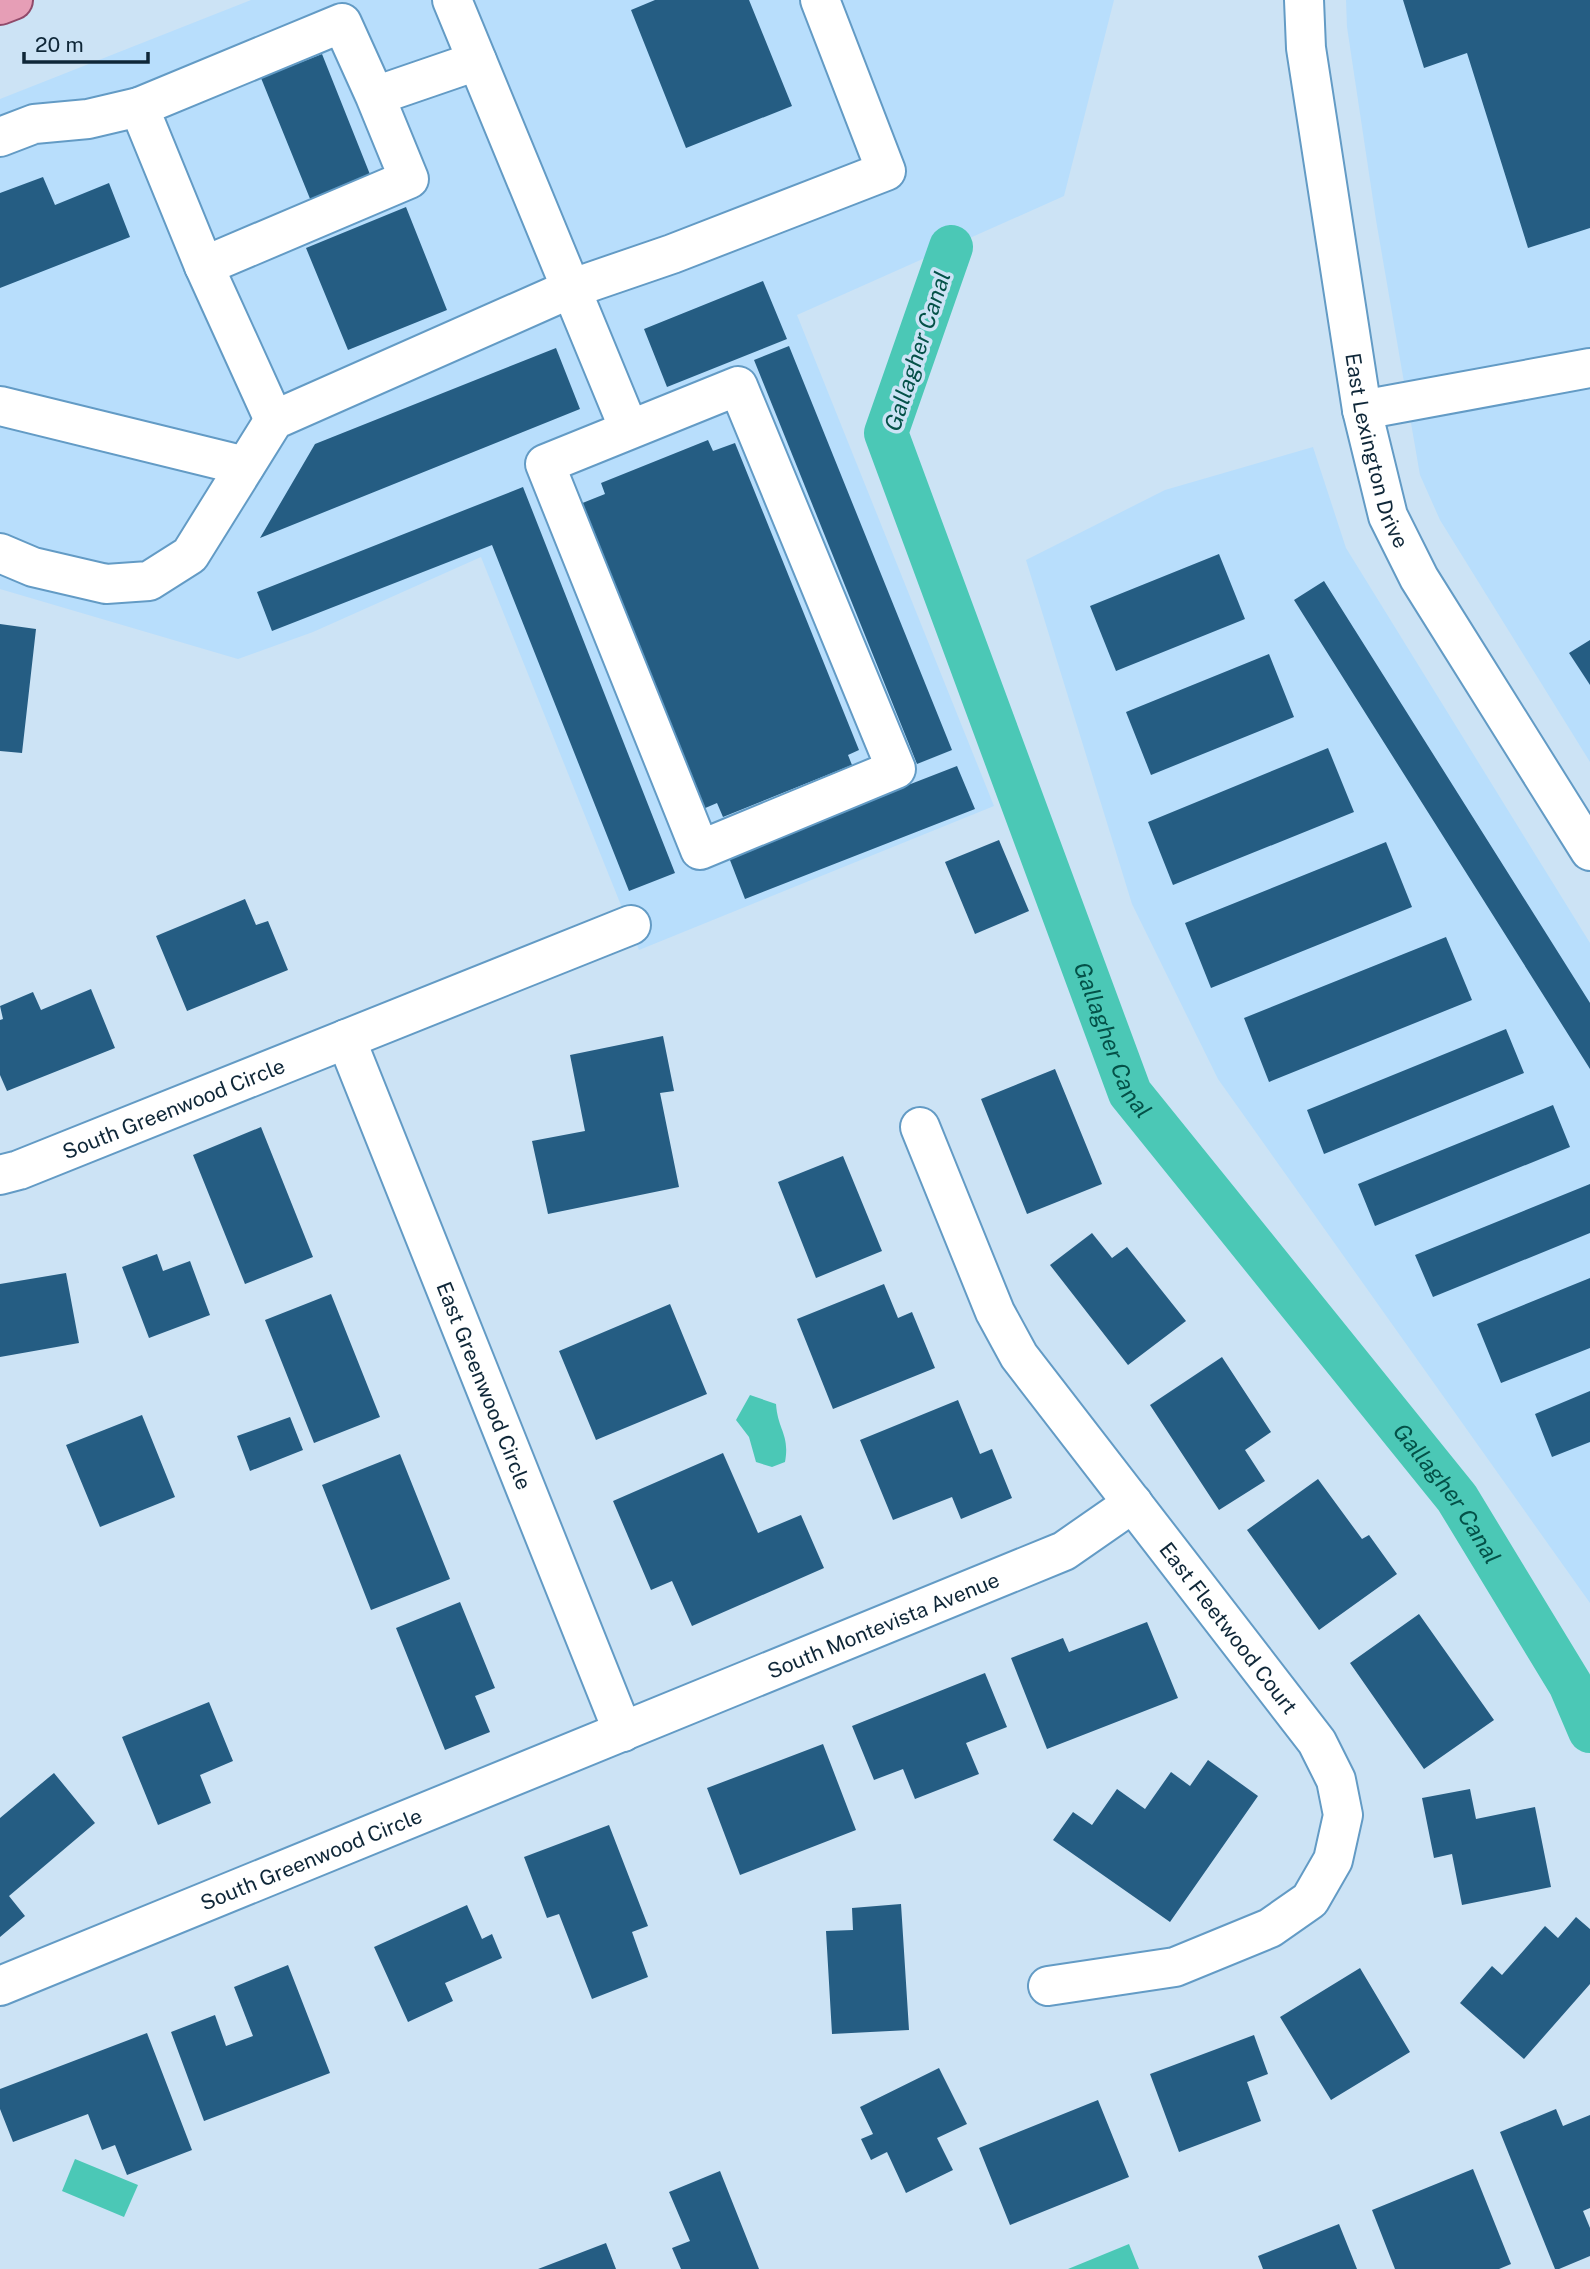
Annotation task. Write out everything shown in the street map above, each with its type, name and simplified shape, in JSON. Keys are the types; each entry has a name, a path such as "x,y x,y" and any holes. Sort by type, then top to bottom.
{"main road":[{"path":"0,5 13,0"}],"street":[{"path":"452,0 629,429"},
{"path":"0,553 33,567 106,584 149,581 190,555 274,420 570,289 672,254 886,171 820,0"},
{"name":"East Lexington Drive","path":"1304,0 1307,48 1362,410 1388,516 1419,578 1590,851"},
{"path":"17,130 88,119 139,107 342,23 409,179 204,266"},
{"path":"375,96 477,61"},
{"path":"139,107 204,266 274,420"},
{"path":"1362,410 1590,368"},
{"path":"738,386 896,769 700,850 545,464 629,429 738,386"},
{"path":"0,406 245,466"},
{"name":"South Greenwood Circle","path":"0,1175 19,1170 631,925"},
{"name":"East Greenwood Circle","path":"346,1039 623,1732"},
{"name":"East Fleetwood Court","path":"920,1127 995,1312 1019,1356 1317,1742 1336,1780 1343,1815 1333,1860 1310,1900 1270,1928 1175,1966 1048,1986"},
{"name":"South Montevista Avenue","path":"623,1732 1064,1551 1133,1503"},
{"name":"South Greenwood Circle","path":"0,1986 623,1732"}],"shaded area":[{"path":"251,0 1114,0 1064,196 797,315 994,806 639,950 481,557 313,632 238,659 0,589 0,99"},
{"path":"1346,0 1590,0 1590,762 1440,520 1420,475 1376,220 1347,27"},
{"path":"1313,447 1346,548 1590,943 1590,1603 1218,1079 1132,904 1026,560 1165,490"},
{"path":"750,1395 776,1404 785,1438 785,1462 772,1467 756,1462 749,1437 736,1420"},
{"path":"75,2159 138,2185 124,2217 62,2191"},
{"path":"1129,2244 1139,2269 1068,2269"}],"building":[{"path":"655,0 749,0 792,106 686,148 631,10"},
{"path":"1403,0 1590,0 1590,228 1528,248 1467,53 1424,68"},
{"path":"322,54 375,187 315,211 261,78"},
{"path":"43,177 55,205 109,183 130,237 0,288 0,193"},
{"path":"406,207 447,310 348,350 306,248"},
{"path":"763,281 787,339 667,387 644,329"},
{"path":"789,346 952,750 917,764 754,360"},
{"path":"556,348 580,409 260,538 315,444"},
{"path":"708,440 713,451 735,443 859,750 848,755 852,765 723,817 717,803 703,809 580,504 605,494 601,483"},
{"path":"523,487 675,873 629,891 492,545 272,631 257,592"},
{"path":"1219,554 1245,619 1116,671 1090,606"},
{"path":"1324,581 1590,1003 1590,1069 1294,600"},
{"path":"0,624 36,629 22,753 0,751"},
{"path":"1590,640 1590,685 1569,653"},
{"path":"1269,654 1294,717 1151,775 1126,712"},
{"path":"1328,748 1354,812 1173,885 1148,822"},
{"path":"957,766 975,809 745,899 728,855"},
{"path":"999,840 1029,911 975,934 945,862"},
{"path":"1386,842 1412,907 1211,988 1185,923"},
{"path":"245,899 256,925 268,921 288,970 187,1011 156,936"},
{"path":"1446,937 1472,1000 1269,1082 1244,1018"},
{"path":"91,989 115,1048 7,1091 0,1075 0,1020 3,1019 0,1006 33,992 41,1010"},
{"path":"1506,1029 1524,1073 1324,1154 1307,1110"},
{"path":"663,1036 674,1091 660,1093 679,1187 548,1214 532,1141 585,1131 570,1055"},
{"path":"1055,1069 1102,1184 1027,1214 981,1099"},
{"path":"1553,1105 1570,1147 1375,1226 1358,1184"},
{"path":"261,1127 313,1257 245,1284 193,1155"},
{"path":"843,1156 882,1251 816,1278 778,1182"},
{"path":"1590,1184 1590,1233 1433,1297 1415,1255"},
{"path":"1092,1233 1112,1258 1127,1247 1186,1321 1128,1365 1050,1265"},
{"path":"157,1254 163,1271 190,1261 210,1315 149,1338 122,1267"},
{"path":"66,1273 79,1343 0,1357 0,1284"},
{"path":"1590,1278 1590,1348 1501,1383 1477,1324"},
{"path":"884,1284 898,1318 912,1312 935,1368 833,1409 797,1319"},
{"path":"331,1294 380,1417 314,1443 265,1320"},
{"path":"670,1304 707,1394 596,1440 559,1351"},
{"path":"1222,1357 1271,1432 1245,1450 1265,1481 1219,1510 1150,1405"},
{"path":"1590,1391 1590,1442 1552,1457 1535,1414"},
{"path":"958,1400 980,1454 992,1449 1012,1498 961,1519 952,1497 893,1520 860,1440"},
{"path":"142,1415 175,1497 100,1527 66,1445"},
{"path":"290,1417 303,1450 250,1471 237,1436"},
{"path":"723,1453 758,1533 801,1515 824,1568 692,1626 672,1581 651,1590 613,1501"},
{"path":"400,1454 450,1579 371,1610 322,1485"},
{"path":"1318,1479 1362,1539 1369,1535 1397,1574 1319,1630 1247,1530"},
{"path":"460,1602 495,1688 475,1696 490,1732 445,1750 396,1628"},
{"path":"1419,1614 1494,1720 1424,1769 1350,1663"},
{"path":"1147,1622 1178,1698 1047,1749 1011,1658 1063,1638 1069,1652"},
{"path":"985,1673 1007,1727 966,1743 979,1774 915,1799 903,1769 874,1780 852,1726"},
{"path":"209,1702 233,1761 200,1775 211,1803 158,1825 122,1737"},
{"path":"823,1744 856,1830 740,1875 707,1788"},
{"path":"1208,1760 1258,1796 1170,1922 1053,1840 1073,1812 1092,1825 1117,1789 1145,1809 1171,1772 1190,1786"},
{"path":"54,1773 95,1823 9,1896 25,1916 0,1937 0,1818"},
{"path":"1470,1789 1476,1819 1535,1807 1551,1887 1462,1905 1452,1854 1434,1858 1422,1798"},
{"path":"609,1825 648,1926 632,1932 648,1977 592,1999 559,1914 547,1918 524,1857"},
{"path":"901,1904 909,2030 832,2034 826,1931 853,1930 852,1908"},
{"path":"467,1905 482,1939 492,1934 502,1958 445,1983 453,2001 408,2022 374,1947"},
{"path":"1576,1917 1590,1929 1590,1984 1524,2059 1460,2003 1492,1966 1502,1975 1545,1926 1558,1938"},
{"path":"288,1965 330,2073 204,2121 171,2032 215,2015 226,2046 253,2036 234,1987"},
{"path":"1360,1968 1410,2052 1331,2100 1280,2017"},
{"path":"147,2033 192,2150 127,2175 115,2145 102,2150 88,2114 13,2142 0,2109 0,2089"},
{"path":"1254,2035 1268,2074 1247,2082 1261,2121 1179,2152 1150,2074"},
{"path":"939,2068 967,2124 937,2138 953,2170 906,2193 887,2152 871,2160 861,2139 873,2134 860,2107"},
{"path":"1098,2100 1129,2177 1010,2225 979,2148"},
{"path":"1556,2109 1563,2126 1590,2115 1590,2208 1583,2211 1590,2228 1590,2256 1559,2269 1555,2269 1500,2132"},
{"path":"1473,2169 1511,2264 1499,2269 1395,2269 1372,2210"},
{"path":"720,2171 759,2269 681,2269 672,2248 690,2241 669,2192"},
{"path":"1339,2224 1357,2269 1263,2269 1258,2256"},
{"path":"606,2243 616,2269 538,2269"}],"waterway":[{"name":"Gallagher Canal","path":"951,247 886,433 1130,1093 1457,1498 1570,1684 1590,1731"}]}
